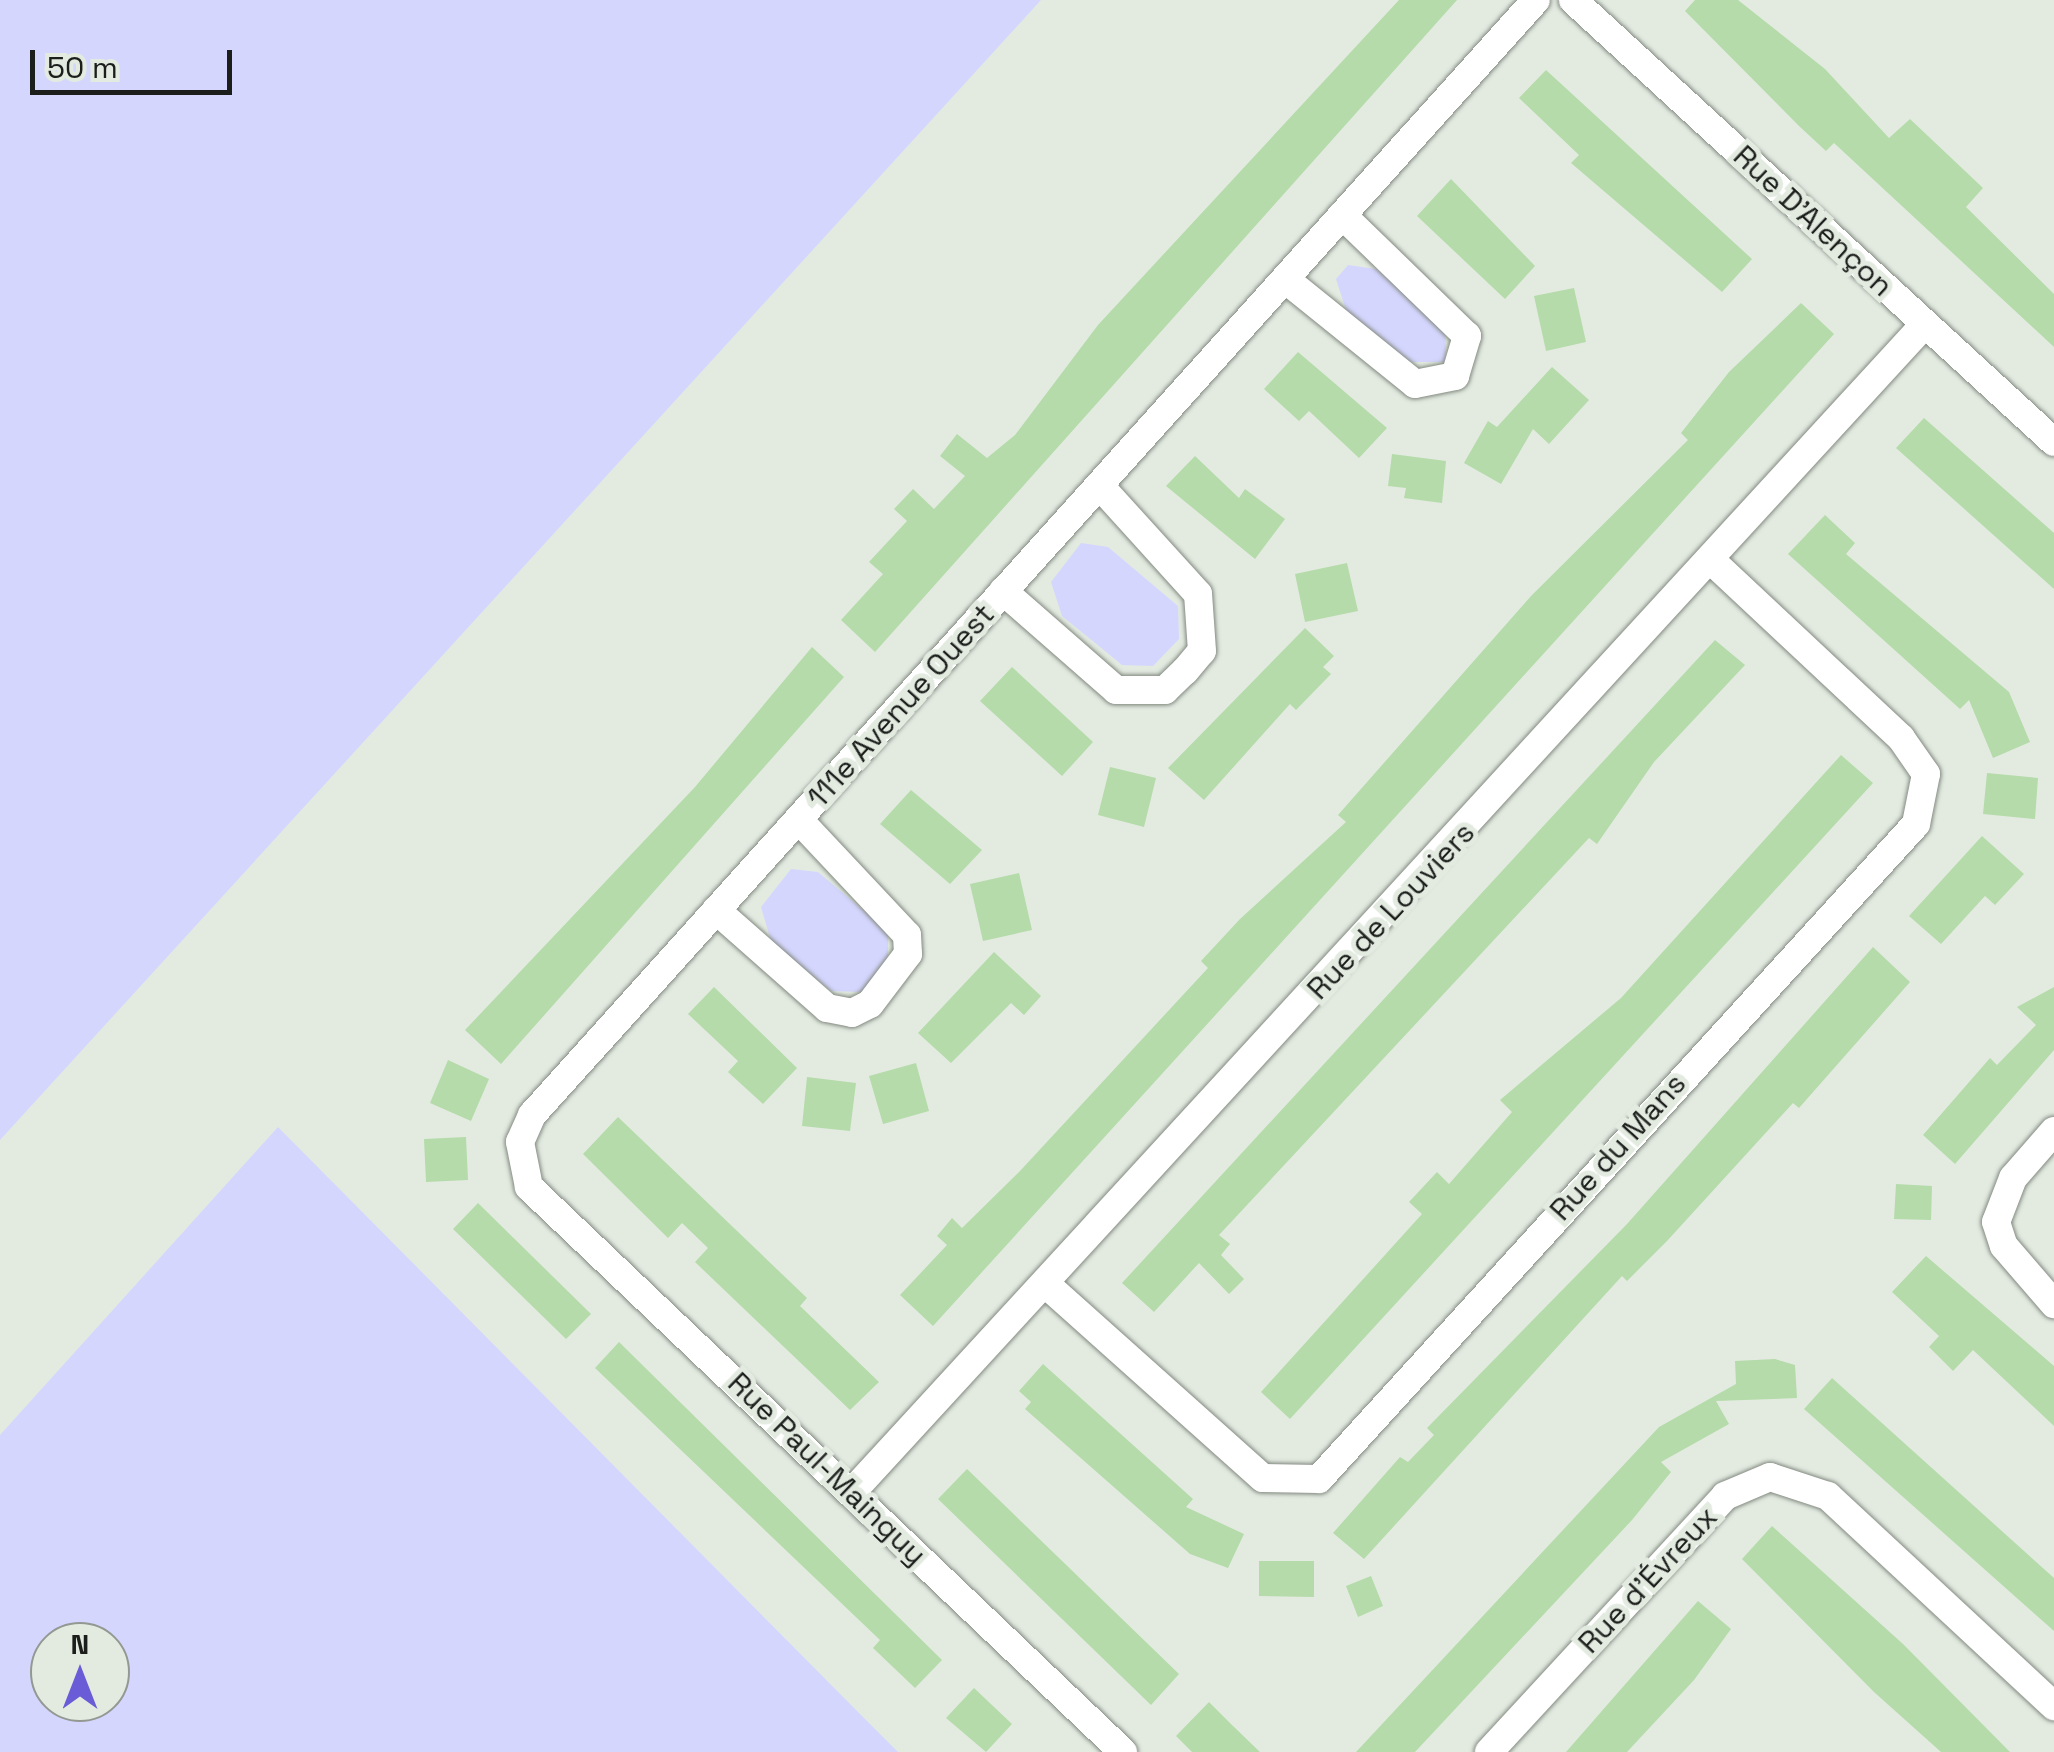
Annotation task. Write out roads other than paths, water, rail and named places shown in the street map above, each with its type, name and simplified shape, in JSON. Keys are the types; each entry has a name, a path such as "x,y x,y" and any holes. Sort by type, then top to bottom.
{"street":[{"name":"111e Avenue Ouest","path":"529,1187 520,1142 532,1115 1536,0"},
{"name":"Rue D'Alençon","path":"1572,0 2054,442"},
{"path":"1285,279 1415,384 1456,376 1467,336 1342,215"},
{"name":"Rue de Louviers","path":"852,1493 1048,1286 1925,324"},
{"name":"111e Avenue Ouest","path":"1004,591 1116,690 1165,690 1185,671 1204,637 1198,594 1099,485"},
{"name":"Rue du Mans","path":"1048,1286 1263,1478 1320,1479 1916,824 1926,774 1901,738 1712,562"},
{"name":"111e Avenue Ouest","path":"716,910 827,1008 852,1014 870,1004 908,954 907,935 799,820"},
{"path":"2054,1131 2013,1178 1996,1222 2004,1246 2054,1304"},
{"name":"Rue Paul-Mainguy","path":"529,1187 1122,1752"},
{"name":"Rue d'Évreux","path":"1489,1752 1725,1496 1770,1476 1828,1496 2054,1706"}]}
